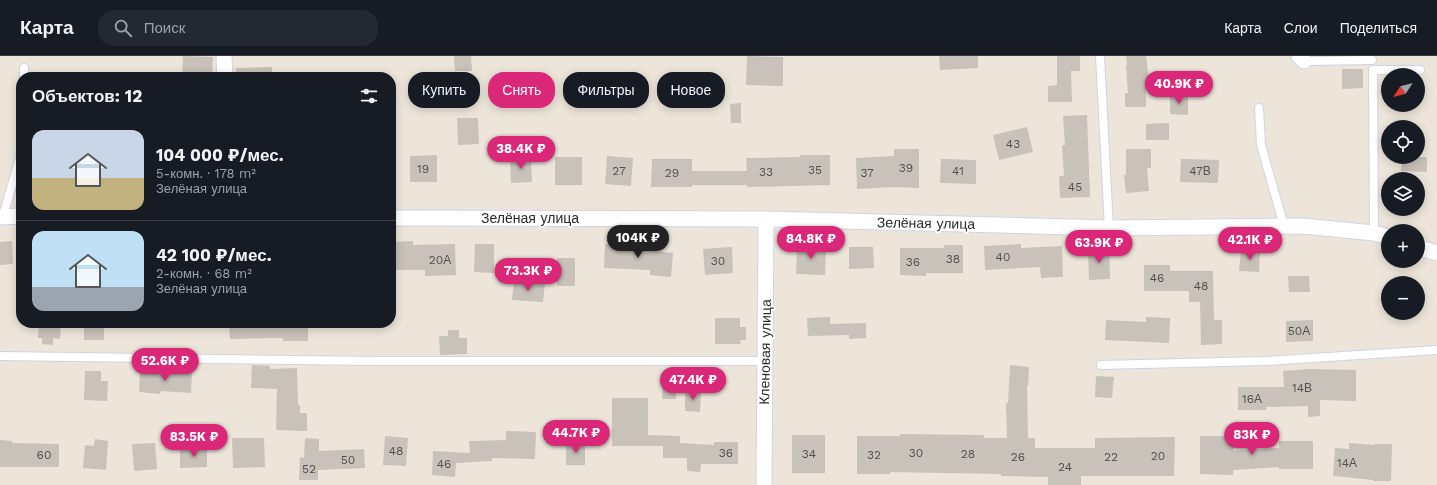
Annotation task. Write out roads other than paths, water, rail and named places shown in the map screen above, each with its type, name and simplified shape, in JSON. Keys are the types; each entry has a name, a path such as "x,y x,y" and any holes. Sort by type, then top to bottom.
{"street":[{"path":"224,56 225,72"},
{"path":"2,216 16,216"},
{"name":"Зелёная улица","path":"396,218 766,219 1109,228 1303,226 1381,235"},
{"name":"Кленовая улица","path":"764,485 766,219"},
{"path":"1425,249 1437,253"}],"lane":[{"path":"1100,56 1109,228"},
{"path":"1301,59 1372,60"},
{"path":"1374,233 1373,70 1381,70"},
{"path":"1259,108 1261,145 1284,226"},
{"path":"2,216 16,170"},
{"path":"1101,364 1265,361 1437,350"},
{"path":"0,356 376,361 765,361"}]}
